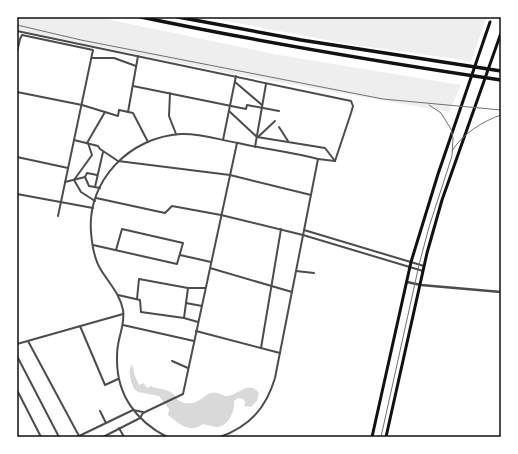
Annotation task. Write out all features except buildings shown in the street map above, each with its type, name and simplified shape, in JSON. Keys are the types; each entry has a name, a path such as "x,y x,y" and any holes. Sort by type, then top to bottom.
{"highway":[{"path":"141,17 300,48 501,80"},
{"path":"178,17 301,40 458,66 501,71"}],"main road":[{"path":"372,437 407,282 409,267 438,174 490,22"},
{"path":"386,437 424,266 442,200 501,33"}],"street":[{"path":"17,31 351,101 353,106 335,161"},
{"path":"17,52 22,35 93,50 58,216"},
{"path":"114,58 115,52"},
{"path":"128,112 138,56"},
{"path":"92,58 114,58 136,66"},
{"path":"223,140 236,76"},
{"path":"235,82 262,105"},
{"path":"256,147 266,84"},
{"path":"133,86 246,109 247,104 279,111"},
{"path":"17,92 82,105 118,116 119,110 133,113 148,142"},
{"path":"170,93 169,116 176,134"},
{"path":"229,111 257,137 325,148 335,161"},
{"path":"74,180 92,155 88,143 105,112"},
{"path":"257,137 275,121"},
{"path":"279,127 289,142"},
{"path":"167,437 150,427 133,410 124,395 118,379 117,348 123,325 123,314 118,295 100,269 92,244 91,227 93,208 105,177 126,154 155,139 176,134 190,134 335,161"},
{"path":"74,140 98,146 103,152 118,161 230,175 311,195"},
{"path":"28,341 78,436 133,410 143,412 182,394 237,143"},
{"path":"95,187 103,152"},
{"path":"17,156 68,168"},
{"path":"220,437 253,418 272,388 318,159"},
{"path":"65,182 85,177 87,173 97,175"},
{"path":"85,177 89,186 100,188"},
{"path":"74,180 81,192 95,201"},
{"path":"17,194 93,208"},
{"path":"96,198 165,213 172,206 221,215 303,235 423,271"},
{"path":"92,244 116,250 177,264 183,243 122,229 116,250"},
{"path":"261,348 281,229"},
{"path":"304,230 424,266"},
{"path":"180,255 211,262"},
{"path":"210,268 292,292"},
{"path":"296,270 314,273"},
{"path":"198,322 184,318 141,312 140,300 138,299 139,279 188,288 206,288"},
{"path":"407,282 421,285 501,292"},
{"path":"184,318 188,288"},
{"path":"118,295 138,299"},
{"path":"186,303 202,306"},
{"path":"17,344 123,314"},
{"path":"123,325 194,342"},
{"path":"80,326 105,385 118,379"},
{"path":"196,331 280,353"},
{"path":"17,356 59,437"},
{"path":"172,361 188,368"},
{"path":"17,390 41,437"},
{"path":"100,411 106,423"},
{"path":"103,437 140,418 143,412"},
{"path":"119,428 124,437"}],"shaded area":[{"path":"17,17 97,17 279,55 461,85 449,112 239,75 17,30"},
{"path":"206,17 487,17 471,61 347,44"},
{"path":"132,364 139,385 144,383 147,388 151,386 166,390 171,392 182,402 192,403 213,393 226,396 231,395 247,388 255,389 259,393 257,401 251,407 244,406 245,402 243,399 238,398 234,401 230,418 227,422 220,426 216,427 203,424 193,428 185,427 168,415 169,409 159,396 138,392 134,389 130,373"}],"tram line":[{"path":"17,25 81,40 383,99 501,110"},
{"path":"381,437 419,265 429,227 452,156 453,138 451,129 441,113 429,105"},
{"path":"452,151 467,134 487,121 501,115"}]}
